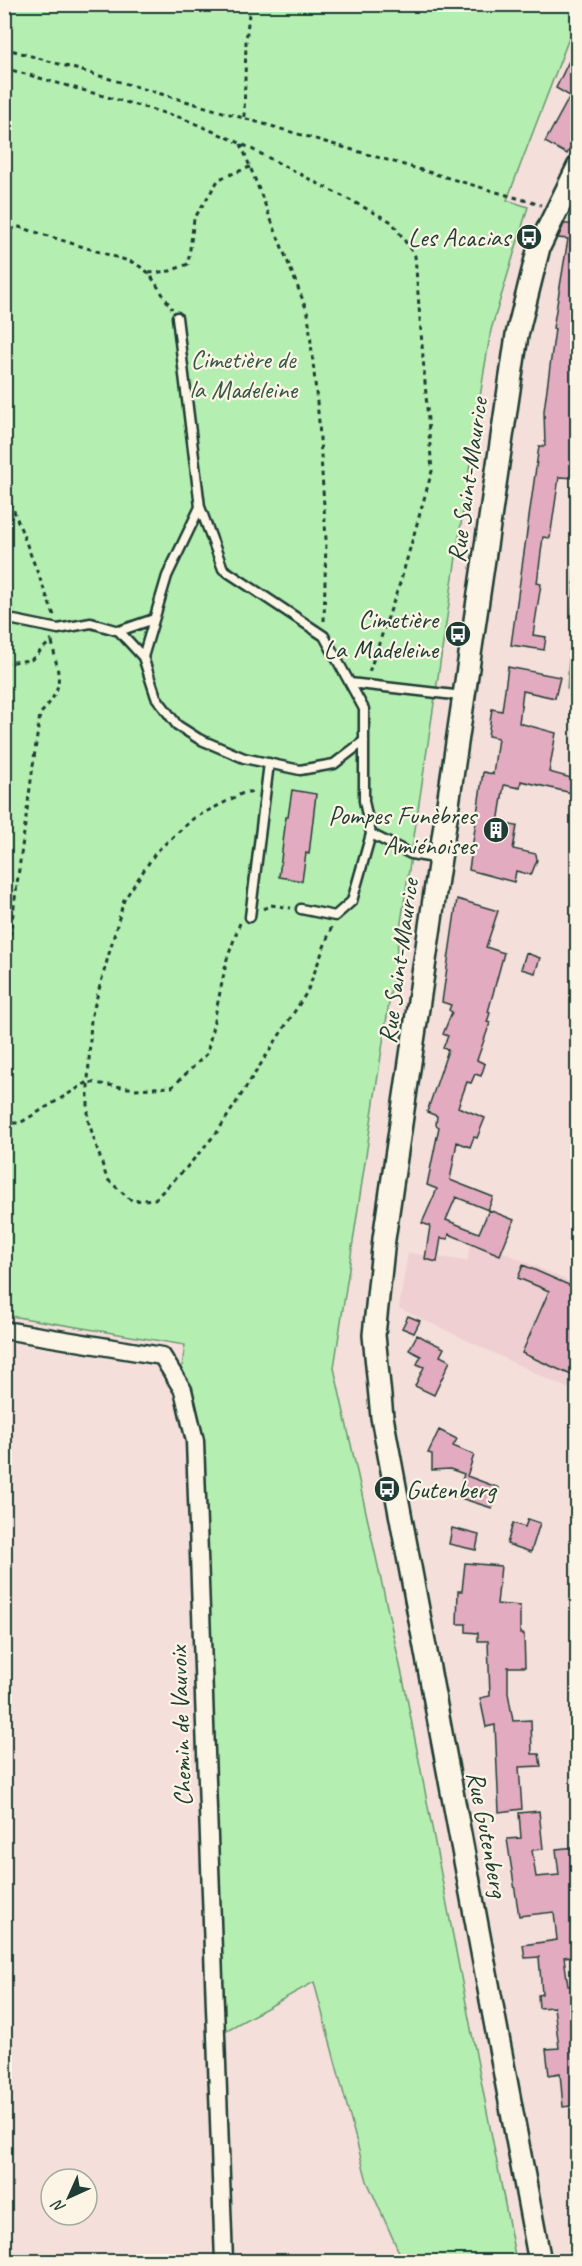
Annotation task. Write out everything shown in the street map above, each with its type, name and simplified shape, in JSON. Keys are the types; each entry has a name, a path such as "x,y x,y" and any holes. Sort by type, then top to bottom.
{"street":[{"name":"Rue Saint-Maurice","path":"382,1416 375,1323 384,1239 517,335 539,247 578,167"},
{"name":"Chemin de Vauvoix","path":"4,1330 162,1356 183,1390 195,1441 224,2262"},
{"name":"Rue Gutenberg","path":"382,1416 540,2262"}],"lane":[{"path":"177,317 200,507 223,569 324,636 364,709 364,801 371,834 352,901 335,916 301,909"},
{"path":"143,657 167,576 200,507"},
{"path":"4,618 58,629 90,623 119,631 143,657 156,697 177,725 208,743 244,758 300,770 334,764 364,741"},
{"path":"119,631 154,619"},
{"path":"350,683 464,696"},
{"path":"250,917 269,763"},
{"path":"371,834 411,854 440,859"}],"path":[{"path":"244,117 246,42 250,4"},
{"path":"4,48 244,117 559,203"},
{"path":"4,68 182,118 240,143 392,222 415,256 432,471 401,580 367,685"},
{"path":"240,143 308,313 320,422 326,540 324,636"},
{"path":"149,273 188,264 194,219 219,179 250,167"},
{"path":"4,236 16,226 135,263 149,273 177,317"},
{"path":"4,485 58,629 51,641 31,660 4,663"},
{"path":"4,980 40,714 56,697 58,688 51,641"},
{"path":"266,789 243,793 194,818 156,852 124,900 91,1018 88,1120 107,1179 132,1202 155,1199 218,1131 307,992 335,916"},
{"path":"4,1123 20,1123 88,1082 135,1089 172,1087 207,1054 227,959 241,922 271,905 301,909"}],"shaded area":[{"path":"472,1238 577,1285 577,1393 399,1308 408,1253 467,1261"}],"green space":[{"name":"Cimetière de la Madeleine","path":"4,5 577,5 577,17 507,200 528,207 491,330 484,371 334,1368 405,1688 516,2261 403,2261 367,2181 314,1982 225,2031 201,1450 181,1374 185,1345 5,1315"},
{"path":"577,534 577,691 567,689"}],"building":[{"path":"569,61 578,69 578,134 567,154 545,142 570,96 556,88"},
{"path":"564,224 578,224 578,478 559,477 550,538 543,537 537,583 541,584 533,635 546,637 544,650 511,645 539,446 545,446 544,411 555,329 553,328 568,239 558,238"},
{"path":"508,667 560,677 555,698 523,691 519,723 556,733 549,772 575,779 572,793 521,781 520,788 504,785 498,823 517,826 513,849 536,854 537,860 531,875 516,871 514,882 469,870 483,772 493,774 498,738 488,736 492,709 502,711"},
{"path":"292,790 316,794 309,854 306,853 302,881 279,877 286,817 288,817"},
{"path":"457,899 498,911 486,947 504,953 488,1012 490,1013 487,1022 490,1023 477,1060 485,1064 481,1076 475,1074 471,1083 467,1082 458,1107 485,1118 477,1138 474,1137 470,1147 457,1142 450,1180 493,1197 488,1210 456,1197 446,1220 479,1233 489,1210 514,1220 500,1255 449,1234 448,1239 441,1238 437,1262 425,1259 430,1226 422,1223 437,1189 427,1185 439,1127 436,1125 437,1116 427,1112 448,1050 443,1048 448,1036 443,1034 452,1012 449,1010 451,1005 442,1002"},
{"path":"526,953 540,958 535,973 521,969"},
{"path":"523,1265 578,1289 578,1378 522,1353 549,1291 518,1278"},
{"path":"408,1316 420,1321 414,1333 402,1328"},
{"path":"417,1335 444,1348 440,1356 450,1361 434,1395 415,1386 424,1367 417,1364 421,1356 409,1350"},
{"path":"439,1430 457,1439 453,1446 474,1455 467,1476 499,1488 492,1508 457,1497 464,1474 450,1469 432,1470 432,1454 428,1453"},
{"path":"528,1519 540,1523 531,1552 507,1544 513,1523 525,1527"},
{"path":"452,1528 479,1535 476,1550 449,1544"},
{"path":"465,1563 501,1566 497,1604 520,1606 520,1634 524,1634 525,1667 508,1667 508,1693 513,1721 531,1720 532,1754 539,1754 541,1766 519,1767 522,1809 499,1812 495,1725 486,1727 480,1698 490,1696 488,1641 478,1641 478,1633 466,1632 466,1624 457,1624 458,1591 462,1591"},
{"path":"539,1811 543,1849 532,1850 536,1877 559,1875 556,1849 576,1847 578,1910 574,1911 577,1946 572,1947 573,1956 564,1957 568,1986 578,1985 578,2105 563,2107 560,2073 549,2075 546,2049 559,2048 554,2007 539,2008 538,1995 542,1994 539,1957 525,1958 523,1945 557,1940 554,1912 519,1916 507,1839 521,1838 519,1813"}],"place":[{"name":"Les Acacias","path":"529,237"},
{"name":"Cimetière La Madeleine","path":"458,634"},
{"name":"Pompes Funèbres Amiénoises","path":"496,830"},
{"name":"Gutenberg","path":"387,1489"}]}
